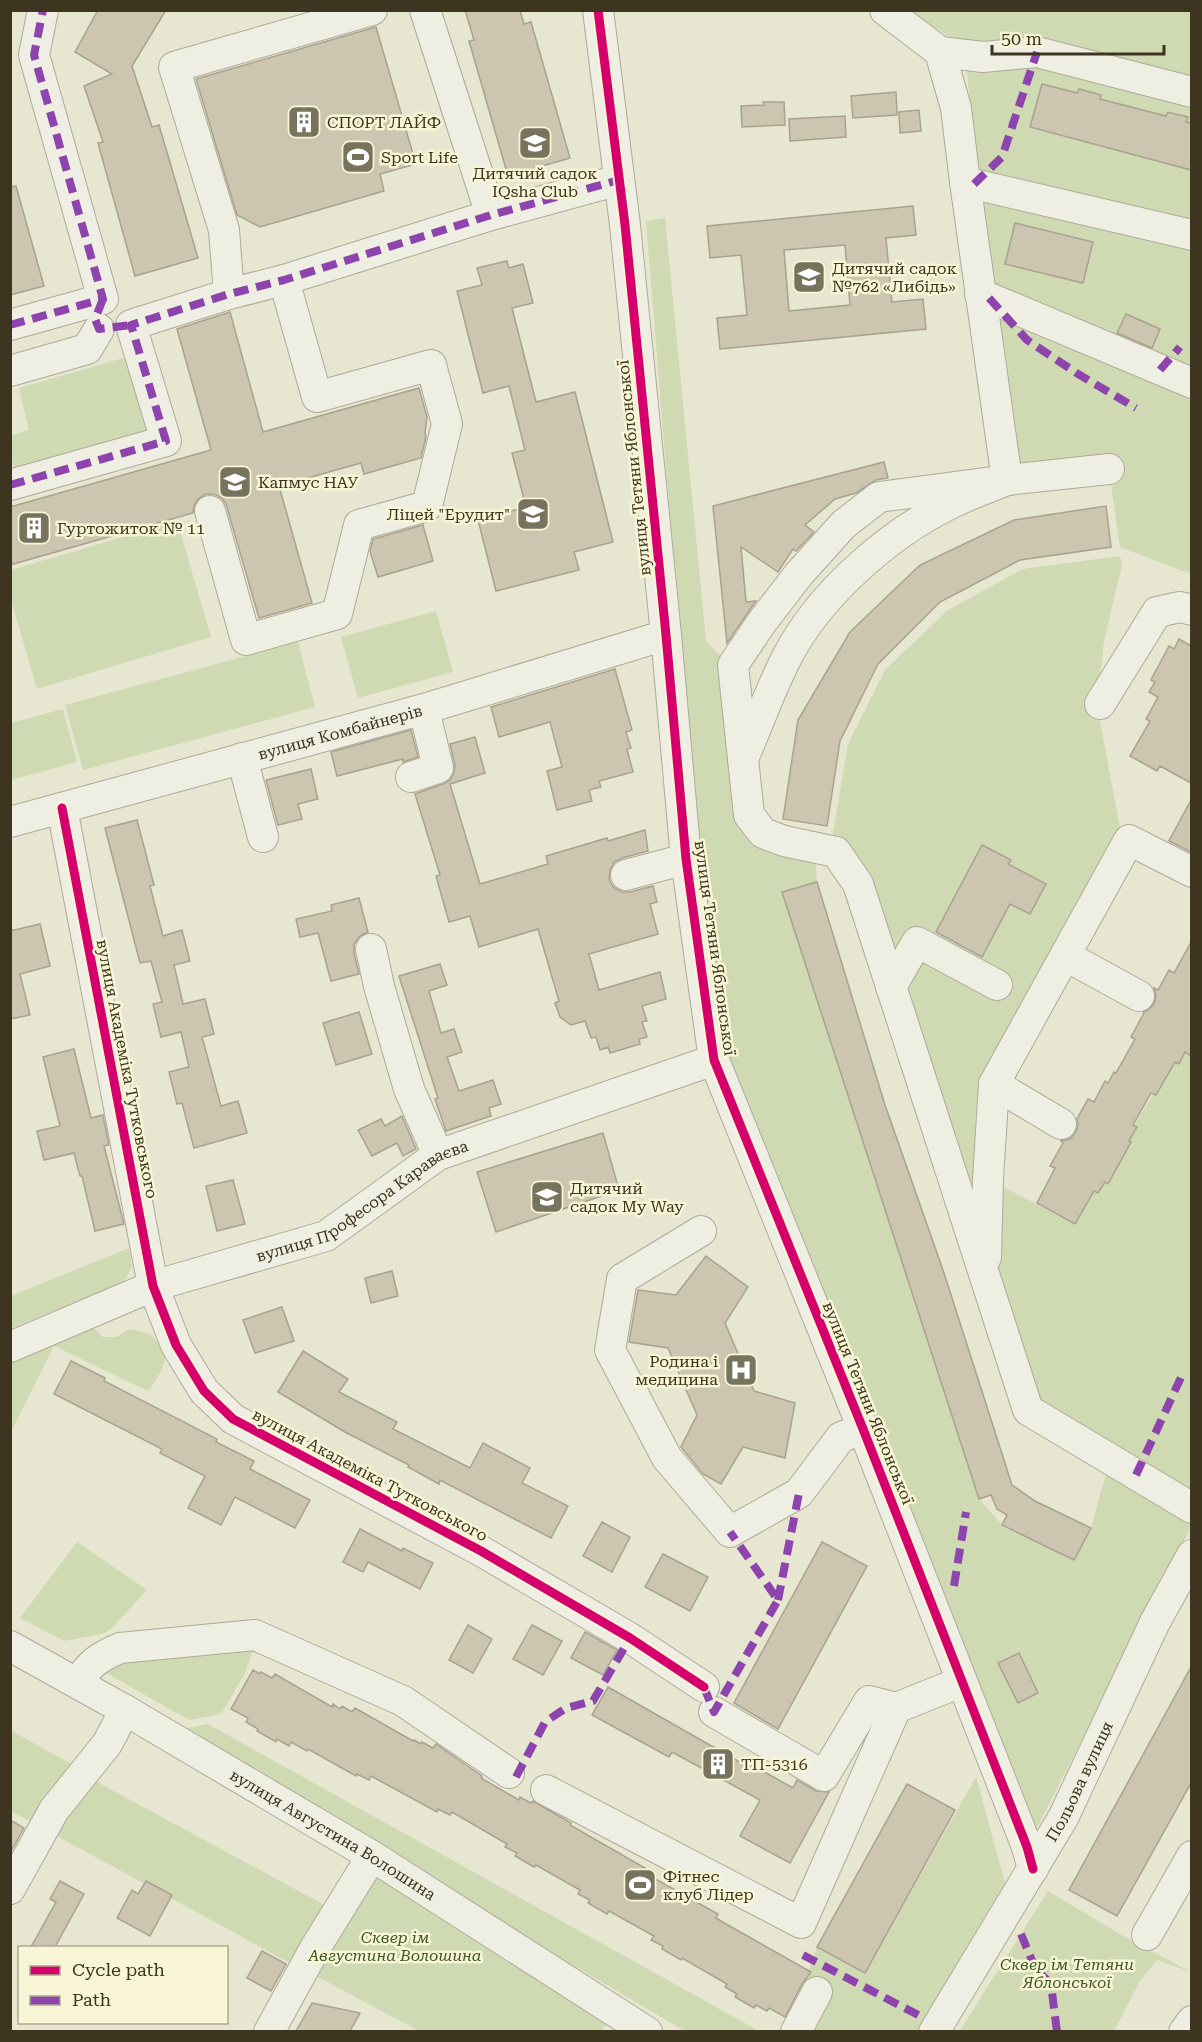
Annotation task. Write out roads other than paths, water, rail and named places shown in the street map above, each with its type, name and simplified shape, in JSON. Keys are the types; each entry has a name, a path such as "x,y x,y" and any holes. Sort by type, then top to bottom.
{"street":[{"path":"43,10 34,55 103,299 95,319 99,329"},
{"path":"229,294 224,231 174,67 372,10"},
{"path":"425,10 490,215"},
{"name":"вулиця Тетяни Яблонської","path":"598,10 620,180 686,859 714,1060 863,1429 1027,1847 1033,1869"},
{"path":"885,10 940,52 983,57 1037,52 1191,92"},
{"path":"940,52 956,108 964,182 1007,480"},
{"path":"99,329 131,325 490,215 620,180"},
{"path":"964,182 1191,235"},
{"path":"210,511 246,639 337,614 359,525 427,506 447,424 431,365 317,397 284,280"},
{"path":"980,294 1191,383"},
{"path":"10,325 103,299"},
{"path":"10,485 166,441 131,325"},
{"path":"10,371 87,349 99,329"},
{"path":"1109,469 879,497 844,524 793,582 733,665 748,815 763,832 784,841 836,852 858,884 1028,1410 1191,1508"},
{"path":"742,761 787,657 815,613 859,568 903,531 948,505 1007,480"},
{"path":"1100,704 1157,612 1180,607 1191,610"},
{"name":"вулиця Комбайнерів","path":"10,822 424,709 666,635"},
{"path":"411,777 438,768 424,709"},
{"path":"242,758 263,837"},
{"name":"вулиця Академіка Тутковського","path":"62,808 153,1286 176,1345 204,1391 233,1419 481,1551 630,1638 709,1699 824,1776 869,1701 896,1708"},
{"path":"986,1281 988,1179 994,1084 1129,840 1191,872"},
{"path":"626,875 686,859"},
{"path":"891,987 917,942 997,985"},
{"path":"371,949 379,986 409,1089 438,1155"},
{"path":"1066,956 1139,996"},
{"name":"вулиця Професора Караваєва","path":"10,1347 153,1286 326,1236 438,1155 714,1060"},
{"path":"994,1084 1061,1125"},
{"path":"701,1231 622,1279 610,1350 667,1458 730,1532 799,1493 841,1437 863,1429"},
{"name":"Польова вулиця","path":"934,2031 1063,1818 1155,1622 1191,1554"},
{"path":"77,1683 99,1657 120,1648 255,1635 403,1701 509,1773"},
{"name":"вулиця Августина Волошина","path":"10,1646 125,1710 372,1856 608,2022 647,2031"},
{"path":"546,1790 801,1923 896,1708 961,1682"},
{"path":"10,1889 54,1810 107,1744 125,1710"},
{"path":"268,2031 314,1950 372,1856"},
{"path":"1147,1935 1191,1856"},
{"path":"796,2031 817,1992"},
{"path":"1184,2031 1191,2021"}],"place":[{"name":"СПОРТ ЛАЙФ","path":"304,122"},
{"name":"Дитячий садок IQsha Club","path":"535,143"},
{"name":"Sport Life","path":"358,157"},
{"name":"Дитячий садок №762 «Либідь»","path":"809,277"},
{"name":"Капмус НАУ","path":"235,482"},
{"name":"Ліцей \"Ерудит\"","path":"533,514"},
{"name":"Гуртожиток № 11","path":"34,528"},
{"name":"Дитячий садок My Way","path":"547,1197"},
{"name":"Родина і медицина","path":"741,1370"},
{"name":"ТП-5316","path":"718,1764"},
{"name":"Фітнес клуб Лідер","path":"640,1885"}],"park label":[{"name":"Сквер ім Августина Волошина","path":"395,1946"},
{"name":"Сквер ім Тетяни Яблонської","path":"1067,1973"}]}
